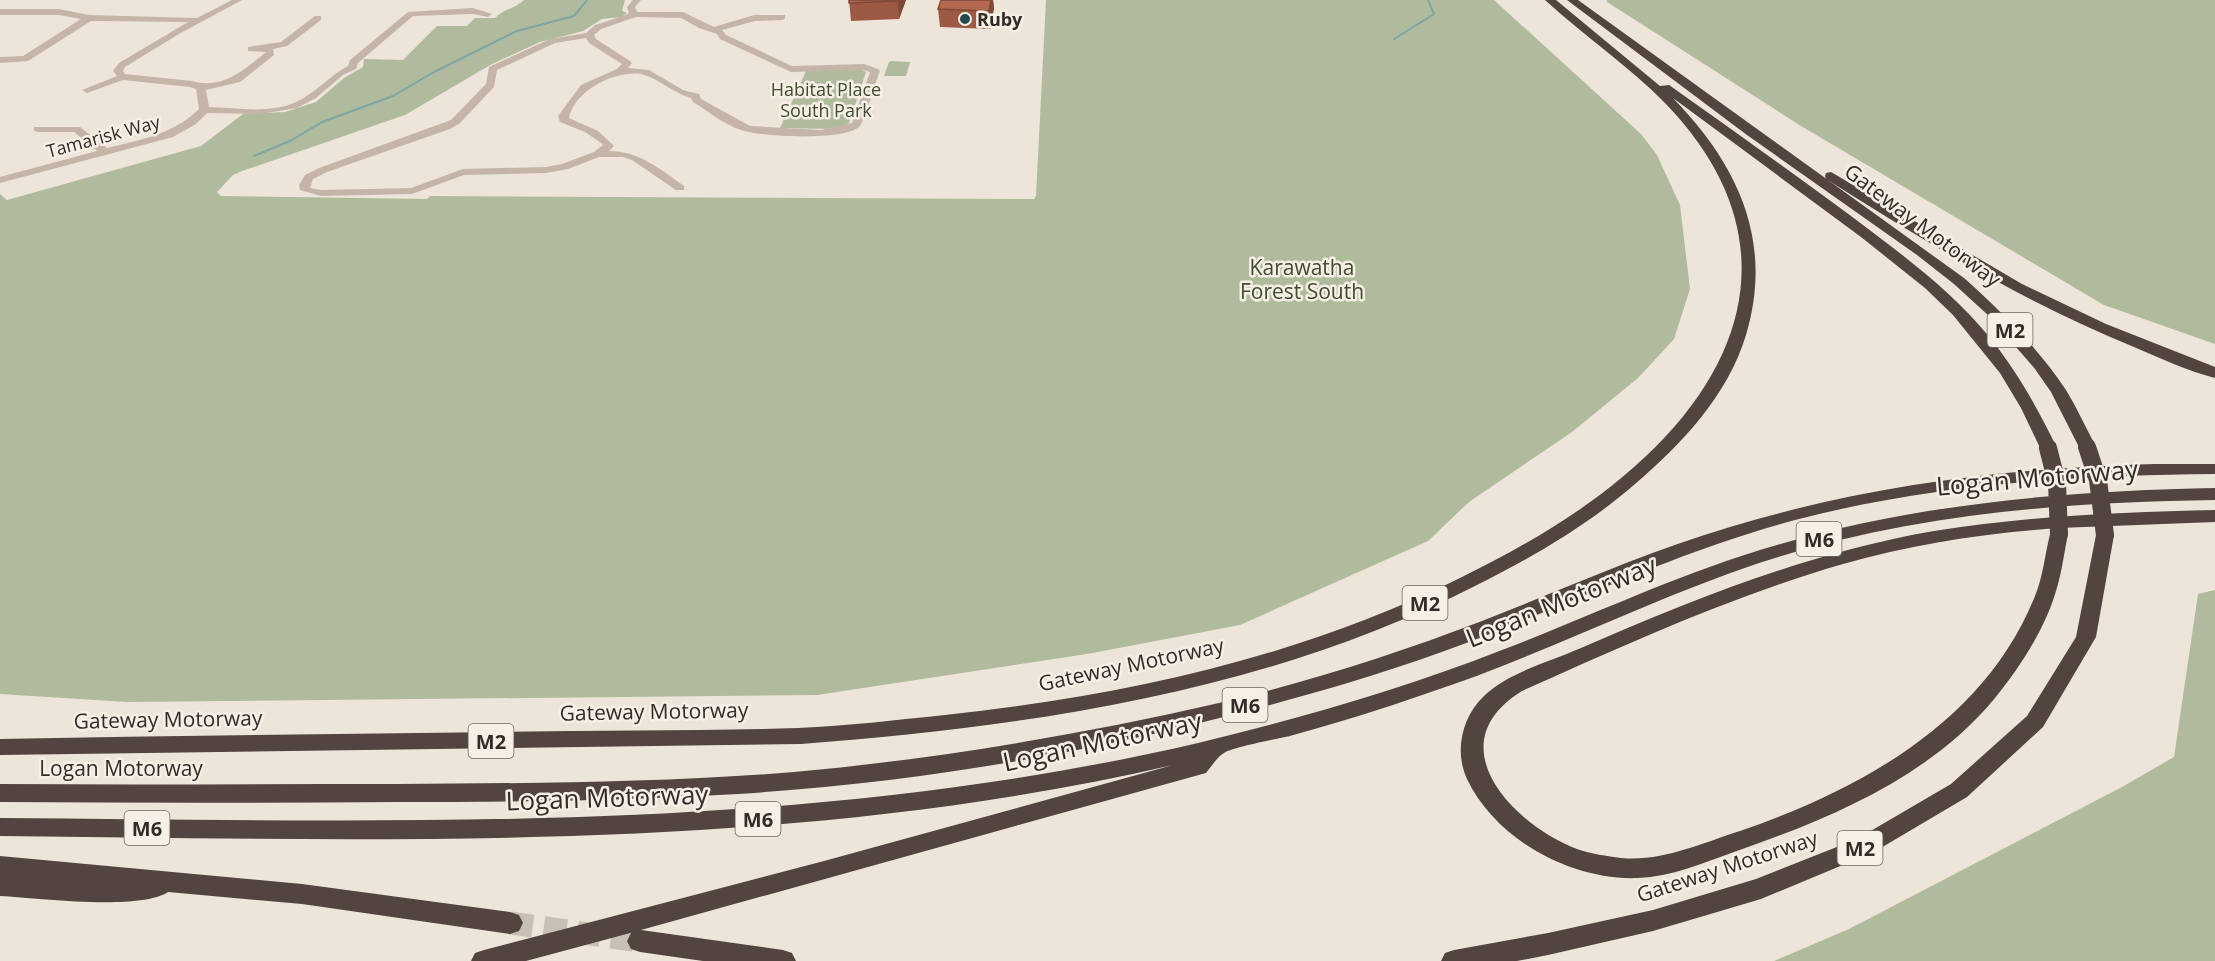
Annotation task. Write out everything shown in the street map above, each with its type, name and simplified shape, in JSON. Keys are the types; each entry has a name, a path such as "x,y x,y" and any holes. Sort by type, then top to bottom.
{"highway":[{"name":"Gateway Motorway","path":"0,747 801,736 903,730 992,720 1169,687 1251,665 1401,614 1480,577 1575,522 1633,478 1691,420 1723,371 1739,333 1750,279 1749,253 1737,199 1727,177 1706,144 1683,116 1600,40 1552,2"},
{"name":"Gateway Motorway","path":"1454,961 1620,929 1741,894 1838,858 1906,825 1980,775 2032,724 2068,674 2081,650 2097,607 2105,562 2105,535 2098,480 2087,447 2059,392 2042,366 1994,313 1922,252 1760,139 1574,2"},
{"path":"1600,40 1613,47 1892,253 1945,297 1998,355 2023,394 2048,448 2057,483 2059,534 2051,581 2028,637 2008,668 1974,707 1932,745 1878,781 1842,800 1764,834 1651,867 1625,868 1593,863 1565,854 1519,826 1500,810 1483,788 1474,766 1471,746 1475,724 1482,710 1496,696 1514,686 1699,605 1766,580 1877,549 1937,536 2078,521 2215,516"},
{"path":"1678,77 1991,274 2087,321 2215,373"},
{"name":"Logan Motorway","path":"0,794 451,793 647,789 806,779 932,765 1128,732 1295,691 1455,639 1699,543 1820,508 1906,491 1988,479 2111,470 2215,469"},
{"name":"Logan Motorway","path":"0,827 436,831 670,825 814,814 941,800 1110,771 1216,747 1298,725 1444,679 1512,654 1696,578 1831,536 1918,518 2009,505 2118,496 2215,494"},
{"path":"484,961 824,871 1198,767 1216,747"},
{"path":"0,866 302,894 510,923"},
{"path":"0,886 129,892 178,882"},
{"path":"640,941 783,961"}],"street":[{"path":"210,14 226,0"},
{"path":"87,90 122,77 118,71 122,65 238,0"},
{"path":"634,14 631,7 637,0"},
{"path":"268,48 271,53 237,80 201,88 204,110 277,110 294,107 306,101 341,73 350,70 353,67 352,62 411,14 473,11 488,14"},
{"path":"0,12 59,12 89,18 199,20"},
{"path":"634,14 683,15 791,69 864,67 875,71 856,125 840,132 748,129 696,100 696,96 680,92 646,72 622,70 584,87 563,116 564,120 605,140 609,146 598,154 564,167 546,170 463,172 412,191 321,193 305,190 304,184 309,177 323,170 455,122 491,85 492,69 553,41 589,35 591,31 634,14"},
{"path":"716,30 754,18 782,17"},
{"path":"0,60 25,59 89,18"},
{"path":"251,48 268,48 284,44 318,18"},
{"path":"589,35 592,41 627,63 622,70"},
{"name":"Tamarisk Way","path":"122,77 192,84 201,88"},
{"name":"Tamarisk Way","path":"0,180 169,135 192,122 204,110"},
{"path":"38,129 76,129 106,153"},
{"path":"598,154 624,154 636,158 680,188"}],"green space":[{"name":"Karawatha Forest South","path":"524,0 625,0 622,11 627,13 622,17 602,19 583,31 540,42 492,64 405,115 242,171 233,175 217,192 221,196 427,199 430,196 1034,199 1036,196 1046,0 1494,0 1641,134 1657,155 1680,205 1690,289 1674,339 1638,378 1572,432 1469,502 1428,541 1240,625 1087,654 817,695 127,702 0,694 0,194 7,200 201,146 243,114 285,112 316,102 344,78 363,67 364,59 403,60 437,26 467,26 475,18 495,18"},
{"path":"1607,0 2215,0 2215,344 2104,305 1801,126"},
{"path":"889,62 910,62 906,76 884,76"},
{"name":"Habitat Place South Park","path":"807,69 866,72 849,123 837,129 780,128"},
{"path":"2215,590 2215,961 1774,961 1849,929 2122,787 2174,757 2198,594"}],"building":[{"path":"849,0 898,0 898,1 849,3"},
{"path":"941,0 991,0 989,11 938,9"}],"waterway":[{"path":"254,156 292,140 322,122 393,96 434,72 517,31 574,16 587,0"},
{"path":"1394,39 1434,14 1428,0"}],"tunnel":[{"path":"510,923 640,941"}],"place":[{"name":"Ruby","path":"965,19"}]}
